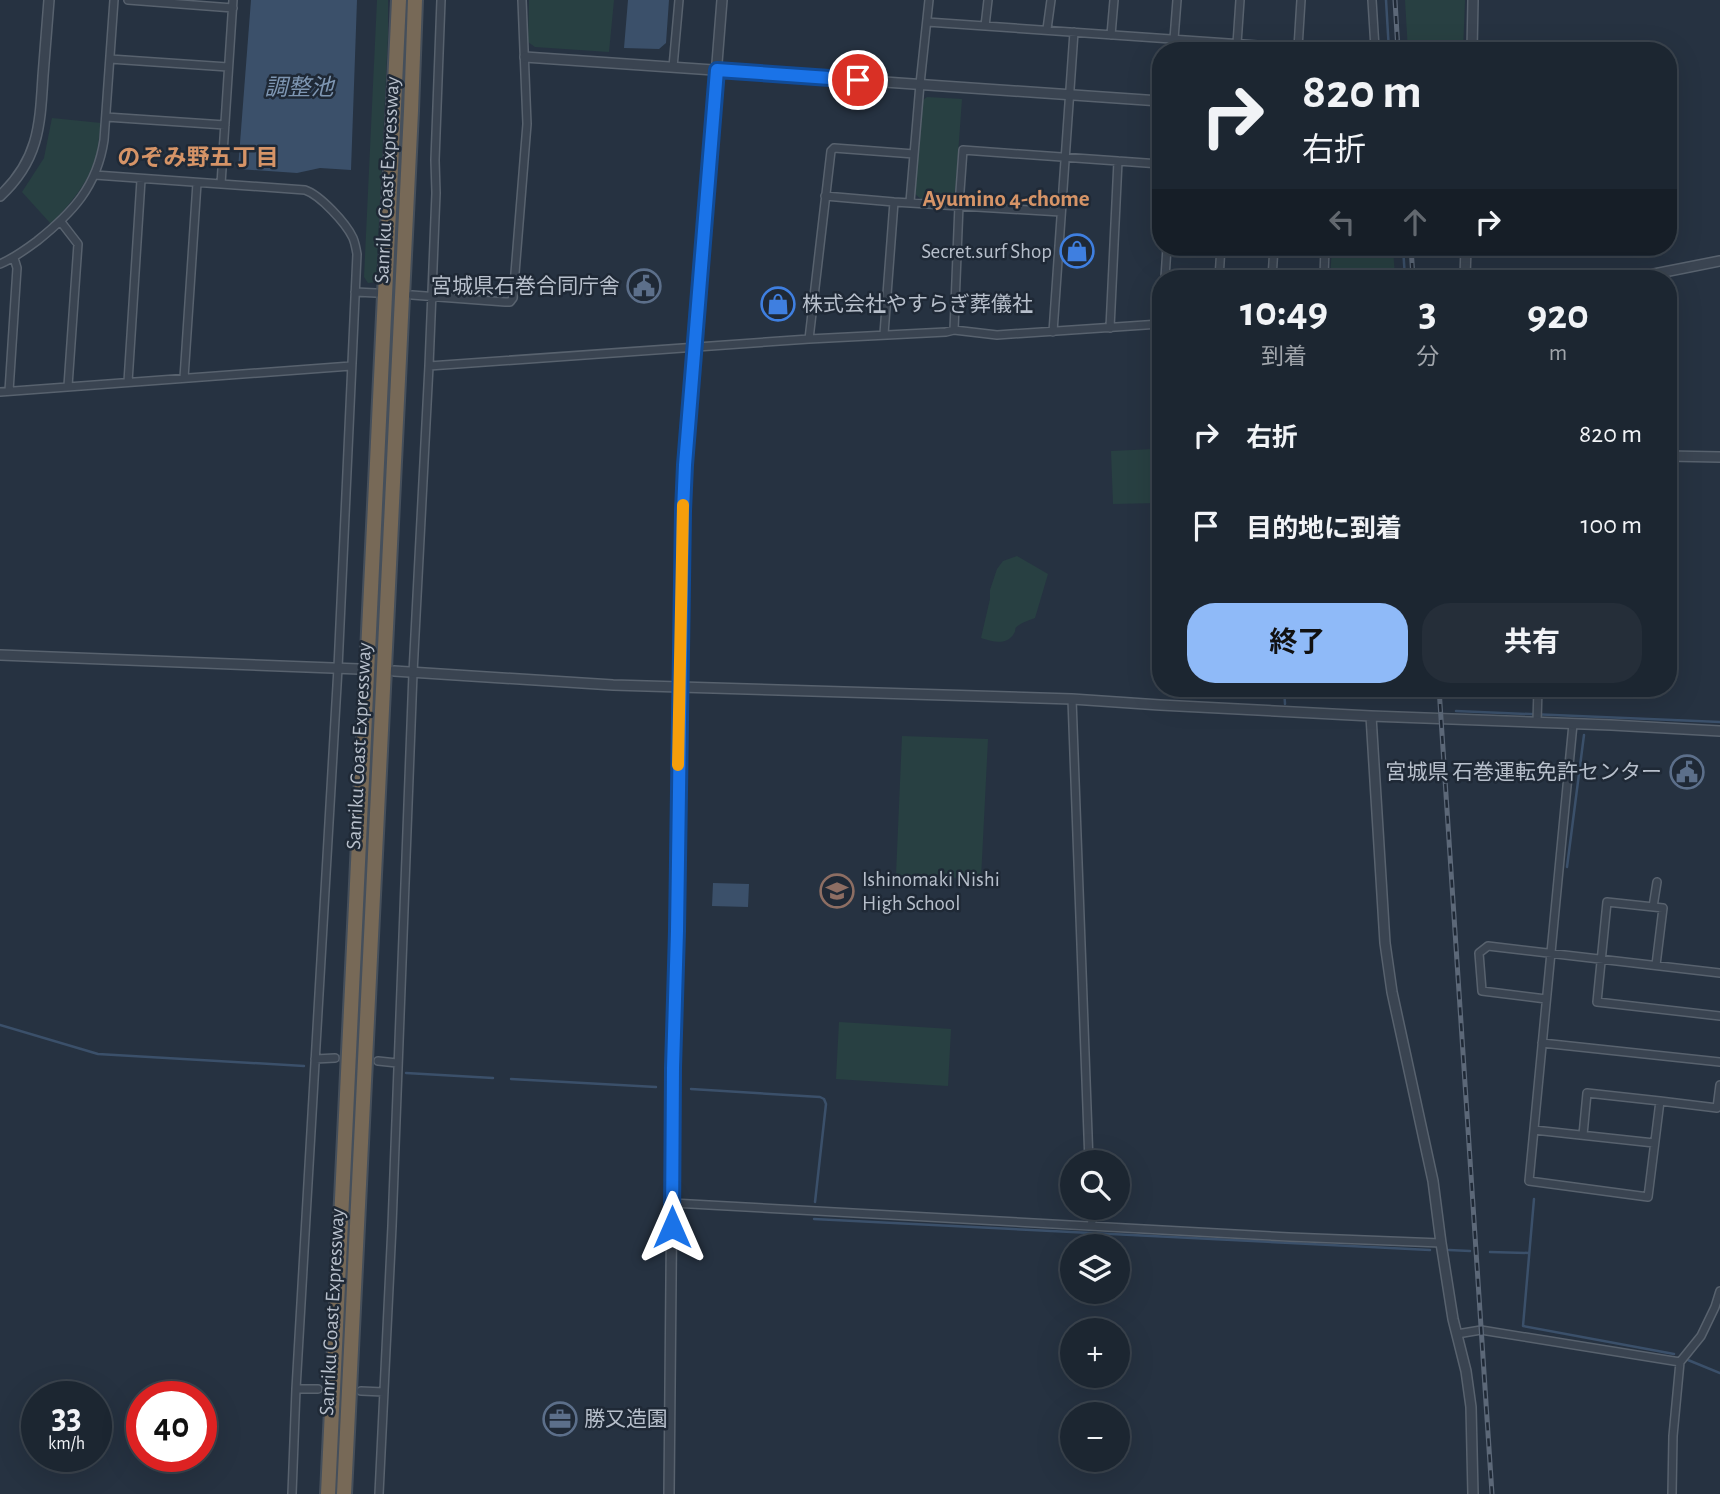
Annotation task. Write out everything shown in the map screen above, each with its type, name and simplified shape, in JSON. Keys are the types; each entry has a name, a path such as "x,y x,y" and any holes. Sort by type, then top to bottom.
{"highway":[{"name":"Sanriku Coast Expressway","path":"328,1494 399,0"},
{"name":"Sanriku Coast Expressway","path":"344,1494 415,0"}],"street":[{"path":"0,196 21,173 37,139 49,0"},
{"path":"0,264 14,258 61,222 94,175 101,157 106,117 114,0"},
{"path":"128,0 233,4 221,184"},
{"path":"379,1494 413,673 432,296 441,0"},
{"path":"412,295 505,302 510,302 513,298 527,124 522,0"},
{"path":"673,67 679,0"},
{"path":"669,1494 683,511 722,0"},
{"path":"910,202 929,0"},
{"path":"985,26 988,0"},
{"path":"1047,29 1051,0"},
{"path":"1111,35 1114,0"},
{"path":"1174,39 1177,0"},
{"path":"1237,42 1240,0"},
{"path":"1298,42 1301,0"},
{"path":"1372,0 1375,42"},
{"path":"1472,42 1474,0"},
{"path":"927,22 1212,42"},
{"path":"1053,332 1074,32"},
{"path":"525,57 1152,100"},
{"path":"110,59 228,67"},
{"path":"106,117 225,125"},
{"path":"809,339 831,151 834,148 914,154"},
{"path":"954,330 963,150 1152,164"},
{"path":"1110,328 1118,162"},
{"path":"94,175 305,190 318,197 351,233 357,254 338,668 292,1494"},
{"path":"128,382 141,180"},
{"path":"184,378 197,183"},
{"path":"825,196 1061,212"},
{"path":"884,334 894,202"},
{"path":"61,222 78,244 68,386"},
{"path":"9,391 17,268 14,258"},
{"path":"1674,270 1720,261"},
{"path":"355,292 376,293"},
{"path":"429,366 884,334 954,330 997,335 1152,325"},
{"path":"0,391 351,366"},
{"path":"1677,456 1720,457"},
{"path":"0,655 359,669"},
{"path":"394,671 680,688 899,692 1072,699 1371,716 1720,731"},
{"path":"1536,722 1537,697"},
{"path":"1072,699 1089,1150"},
{"path":"1371,716 1385,943 1392,992 1433,1181 1441,1243 1466,1371 1471,1407 1473,1494"},
{"path":"1573,724 1529,1181 1648,1197 1660,1101"},
{"path":"1653,907 1657,882"},
{"path":"1656,965 1663,908 1607,902 1597,1002 1720,1016"},
{"path":"1546,999 1482,991 1479,953 1488,946 1720,973"},
{"path":"1542,1044 1720,1062"},
{"path":"315,1059 335,1058"},
{"path":"378,1061 397,1063"},
{"path":"1583,1135 1587,1093 1717,1108 1720,1085"},
{"path":"1534,1130 1654,1143"},
{"path":"672,1203 1441,1243"},
{"path":"1092,1220 1092,1226"},
{"path":"1672,1494 1680,1362 1700,1335 1720,1291"},
{"path":"1457,1334 1481,1330 1680,1362"},
{"path":"296,1389 318,1389"},
{"path":"361,1391 384,1392"}],"green space":[{"path":"377,0 388,0 388,35 376,282 368,283 364,277"},
{"path":"529,0 614,0 609,52 535,47 528,42"},
{"path":"1405,0 1465,0 1463,42 1407,42"},
{"path":"927,97 962,99 955,196 949,201 921,199 915,194 922,101"},
{"path":"52,118 101,123 93,166 83,185 51,224 22,192 44,158"},
{"path":"1331,256 1394,256 1394,270 1331,270"},
{"path":"1152,449 1152,503 1113,504 1111,451"},
{"path":"1017,556 1048,574 1035,618 1022,623 1006,641 981,638 997,569 1003,561"},
{"path":"902,736 988,739 981,879 896,875"},
{"path":"839,1022 951,1029 948,1086 836,1079"}],"water":[{"name":"調整池","path":"251,0 357,0 351,170 320,168 297,173 238,169"},
{"path":"628,0 669,0 666,43 659,49 624,48"},
{"path":"713,883 749,884 748,907 712,906"}],"waterway":[{"path":"1386,0 1388,42"},
{"path":"1404,256 1404,270"},
{"path":"1285,697 1285,704"},
{"path":"1456,711 1720,722"},
{"path":"1567,867 1584,735"},
{"path":"0,1025 98,1054 304,1066"},
{"path":"406,1073 493,1078"},
{"path":"511,1079 656,1087"},
{"path":"691,1089 824,1099 826,1104 815,1202"},
{"path":"1534,1199 1523,1326 1674,1354"},
{"path":"814,1219 1430,1250"},
{"path":"1449,1250 1470,1251"},
{"path":"1490,1252 1529,1253"},
{"path":"1688,1360 1720,1373"}],"tunnel":[{"path":"335,1058 378,1061"}],"railway":[{"path":"1395,0 1397,42"},
{"path":"1412,256 1412,270"},
{"path":"1440,697 1492,1494"}],"slow traffic":[{"path":"678,765 683,505"}],"place":[{"name":"Secret.surf Shop","path":"1077,251"},
{"name":"宮城県石巻合同庁舎","path":"644,286"},
{"name":"株式会社やすらぎ葬儀社","path":"778,304"},
{"name":"宮城県 石巻運転免許センター","path":"1687,772"},
{"name":"Ishinomaki Nishi High School","path":"837,891"},
{"name":"勝又造園","path":"560,1419"}],"district":[{"name":"のぞみ野五丁目","path":"198,158"},
{"name":"Ayumino 4-chome","path":"1006,199"}],"route":[{"path":"672,1227 683,511 717,70 858,80"}]}
